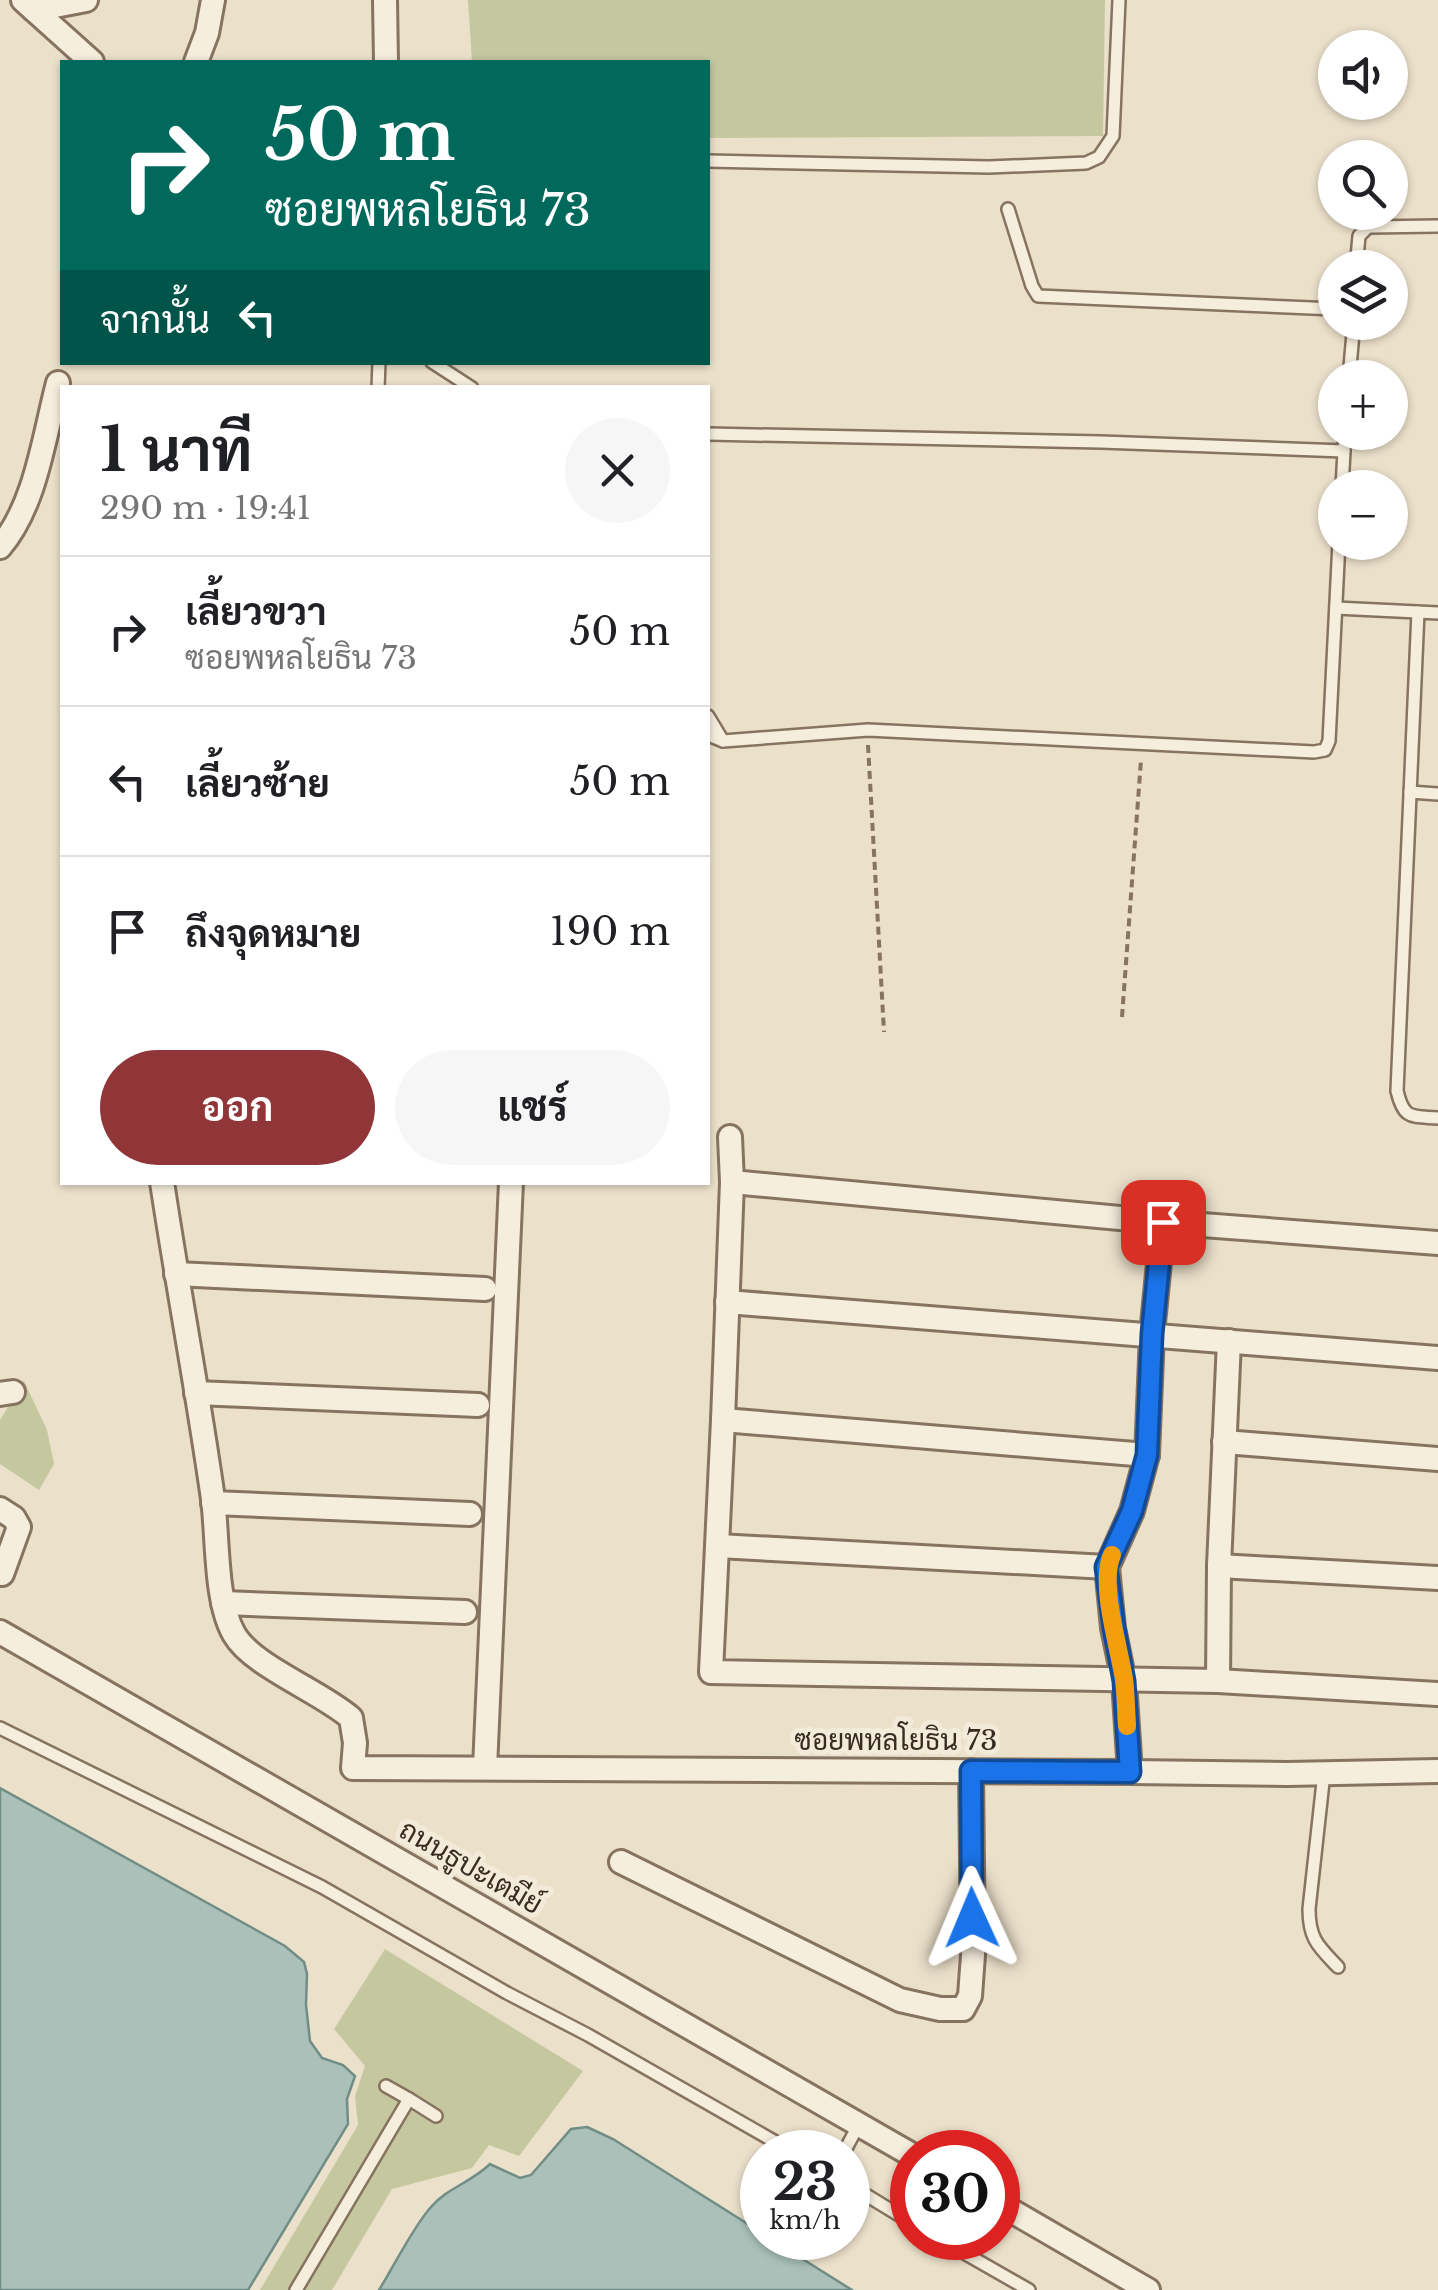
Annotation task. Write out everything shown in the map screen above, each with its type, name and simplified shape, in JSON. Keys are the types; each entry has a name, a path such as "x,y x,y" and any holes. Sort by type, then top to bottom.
{"street":[{"path":"29,5 86,0"},
{"path":"197,60 213,0"},
{"path":"386,0 386,60"},
{"path":"29,5 90,60"},
{"path":"0,547 26,504 58,384"},
{"path":"730,1138 732,1182 711,1672 1218,1681 1437,1694"},
{"path":"732,1182 1438,1243"},
{"path":"162,1185 214,1503 223,1603 465,1612"},
{"path":"484,1768 511,1185"},
{"path":"1130,1772 1124,1681 1106,1567 1132,1511 1147,1455 1152,1334 1163,1222"},
{"path":"176,1274 485,1289"},
{"path":"727,1302 1438,1358"},
{"path":"1218,1681 1229,1342"},
{"path":"196,1394 478,1405"},
{"path":"723,1420 1147,1455"},
{"path":"1224,1442 1438,1459"},
{"path":"214,1503 470,1514"},
{"path":"0,1509 14,1518 19,1527 2,1574"},
{"path":"718,1546 1106,1567"},
{"path":"1219,1566 1438,1578"},
{"name":"ซอยพหลโยธิน 73","path":"223,1603 233,1633 248,1654 331,1702 351,1718 353,1768 1324,1774 1438,1771"},
{"name":"ถนนธูปะเตมีย์","path":"0,1632 890,2142"},
{"path":"621,1862 900,2000 940,2010 963,2009 970,1996 973,1955 971,1771"},
{"path":"1020,2217 1148,2290"}],"lane":[{"path":"710,161 989,167 1086,163 1099,157 1113,136 1119,0"},
{"path":"1008,209 1038,296 1318,309"},
{"path":"1358,250 1360,236 1368,227 1438,226"},
{"path":"437,365 467,385"},
{"path":"710,434 1344,451 1343,470"},
{"path":"710,735 724,741 868,730 1142,745 1325,750 1329,740 1338,560"},
{"path":"1336,608 1438,613"},
{"path":"1418,612 1397,1091 1401,1108 1410,1116 1438,1118"},
{"path":"710,719 724,741"},
{"path":"1410,792 1438,794"},
{"path":"0,1728 322,1887 755,2130"},
{"path":"1324,1774 1309,1930 1338,1967"},
{"path":"386,2086 436,2116"},
{"path":"296,2290 410,2099"},
{"path":"856,2130 859,2124"},
{"path":"976,2260 1029,2290"}],"path":[{"path":"868,730 884,1032"},
{"path":"1122,1018 1142,745"}],"green space":[{"path":"468,0 1105,0 1103,136 710,138 710,60 472,60"},
{"path":"24,1381 47,1430 54,1464 39,1490 0,1464 0,1420"},
{"path":"385,1949 583,2071 519,2156 489,2145 472,2168 392,2189 332,2290 260,2290 358,2125 355,2096 365,2066 334,2029"}],"water":[{"path":"0,1788 285,1946 304,1962 310,2041 322,2058 343,2065 355,2076 347,2099 348,2124 248,2290 0,2290"},
{"path":"587,2127 613,2139 740,2219 740,2260 804,2260 852,2290 379,2290 417,2225 444,2195 490,2164 520,2178 531,2175 571,2129"}],"slow traffic":[{"path":"1112,1555 1106,1567 1127,1726"}],"route":[{"path":"972,1918 971,1771 1130,1772 1124,1681 1106,1567 1132,1511 1147,1455 1152,1334 1163,1222"}]}
